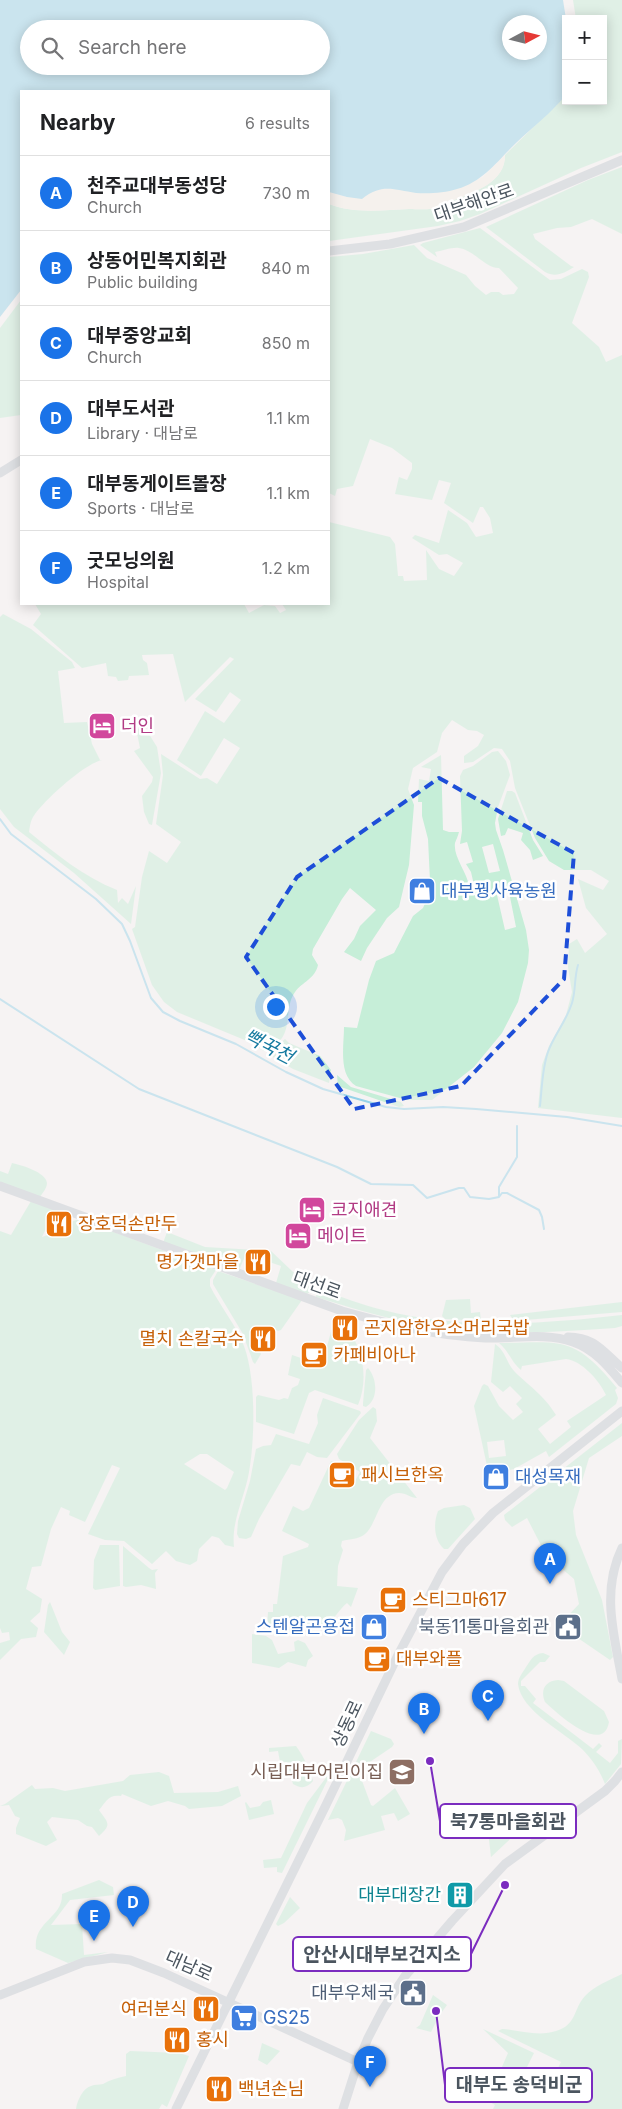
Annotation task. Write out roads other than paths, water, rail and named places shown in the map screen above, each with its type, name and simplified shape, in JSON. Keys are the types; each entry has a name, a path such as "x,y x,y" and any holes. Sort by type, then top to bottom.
{"street":[{"name":"대부해안로","path":"330,250 390,244 464,227 622,160"},
{"path":"0,473 20,461"},
{"name":"대선로","path":"0,1186 342,1312 387,1324 436,1333 485,1338 549,1336 571,1341 593,1352 622,1383"},
{"path":"549,1336 573,1337 593,1342 622,1368"},
{"name":"상동로","path":"176,2109 416,1619 442,1572 463,1544 493,1514 622,1411"},
{"path":"622,1548 612,1582 610,1608 622,1679"},
{"path":"343,2109 358,2062 374,2025 393,1993 452,1921 480,1889 518,1853 603,1792 616,1781 622,1772"},
{"name":"대남로","path":"0,1995 80,1964 112,1958 139,1963 358,2062"}],"water":[{"path":"0,0 563,0 565,15 562,15 562,99 483,176 457,189 436,193 382,189 362,199 330,192 330,90 20,90 20,291 0,317"}],"waterway":[{"name":"뻑꾹천","path":"0,819 11,834 96,899 122,924 151,998 163,1012 180,1021 236,1044 286,1072 323,1089 386,1107 404,1109 443,1107 476,1109 567,1117 622,1126"},
{"path":"540,1106 546,1058 572,1003 578,965"},
{"path":"0,999 139,1089 337,1167 371,1184 413,1185 427,1198 459,1188 464,1188 470,1197 489,1199 499,1197 502,1193 507,1193 539,1210 544,1229"},
{"path":"499,1196 499,1187 517,1157 517,1126"}],"place":[{"name":"더인","path":"102,726"},
{"name":"대부꿩사육농원","path":"422,891"},
{"name":"코지애견","path":"312,1210"},
{"name":"장호덕손만두","path":"59,1224"},
{"name":"메이트","path":"298,1236"},
{"name":"명가갯마을","path":"258,1262"},
{"name":"곤지암한우소머리국밥","path":"345,1328"},
{"name":"멸치 손칼국수","path":"263,1339"},
{"name":"카페비아나","path":"314,1355"},
{"name":"패시브한옥","path":"342,1475"},
{"name":"대성목재","path":"496,1477"},
{"name":"천주교대부동성당","path":"550,1584"},
{"name":"스티그마617","path":"393,1600"},
{"name":"스텐알곤용접","path":"374,1627"},
{"name":"북동11통마을회관","path":"568,1627"},
{"name":"대부와플","path":"377,1659"},
{"name":"대부중앙교회","path":"488,1721"},
{"name":"상동어민복지회관","path":"424,1734"},
{"name":"북7통마을회관","path":"430,1761"},
{"name":"시립대부어린이집","path":"402,1772"},
{"name":"안산시대부보건지소","path":"505,1885"},
{"name":"대부대장간","path":"460,1895"},
{"name":"대부도서관","path":"133,1927"},
{"name":"대부동게이트볼장","path":"94,1941"},
{"name":"대부우체국","path":"413,1993"},
{"name":"여러분식","path":"206,2009"},
{"name":"대부도 송덕비군","path":"436,2011"},
{"name":"GS25","path":"244,2018"},
{"name":"홍시","path":"177,2040"},
{"name":"굿모닝의원","path":"370,2087"},
{"name":"백년손님","path":"219,2089"}]}
